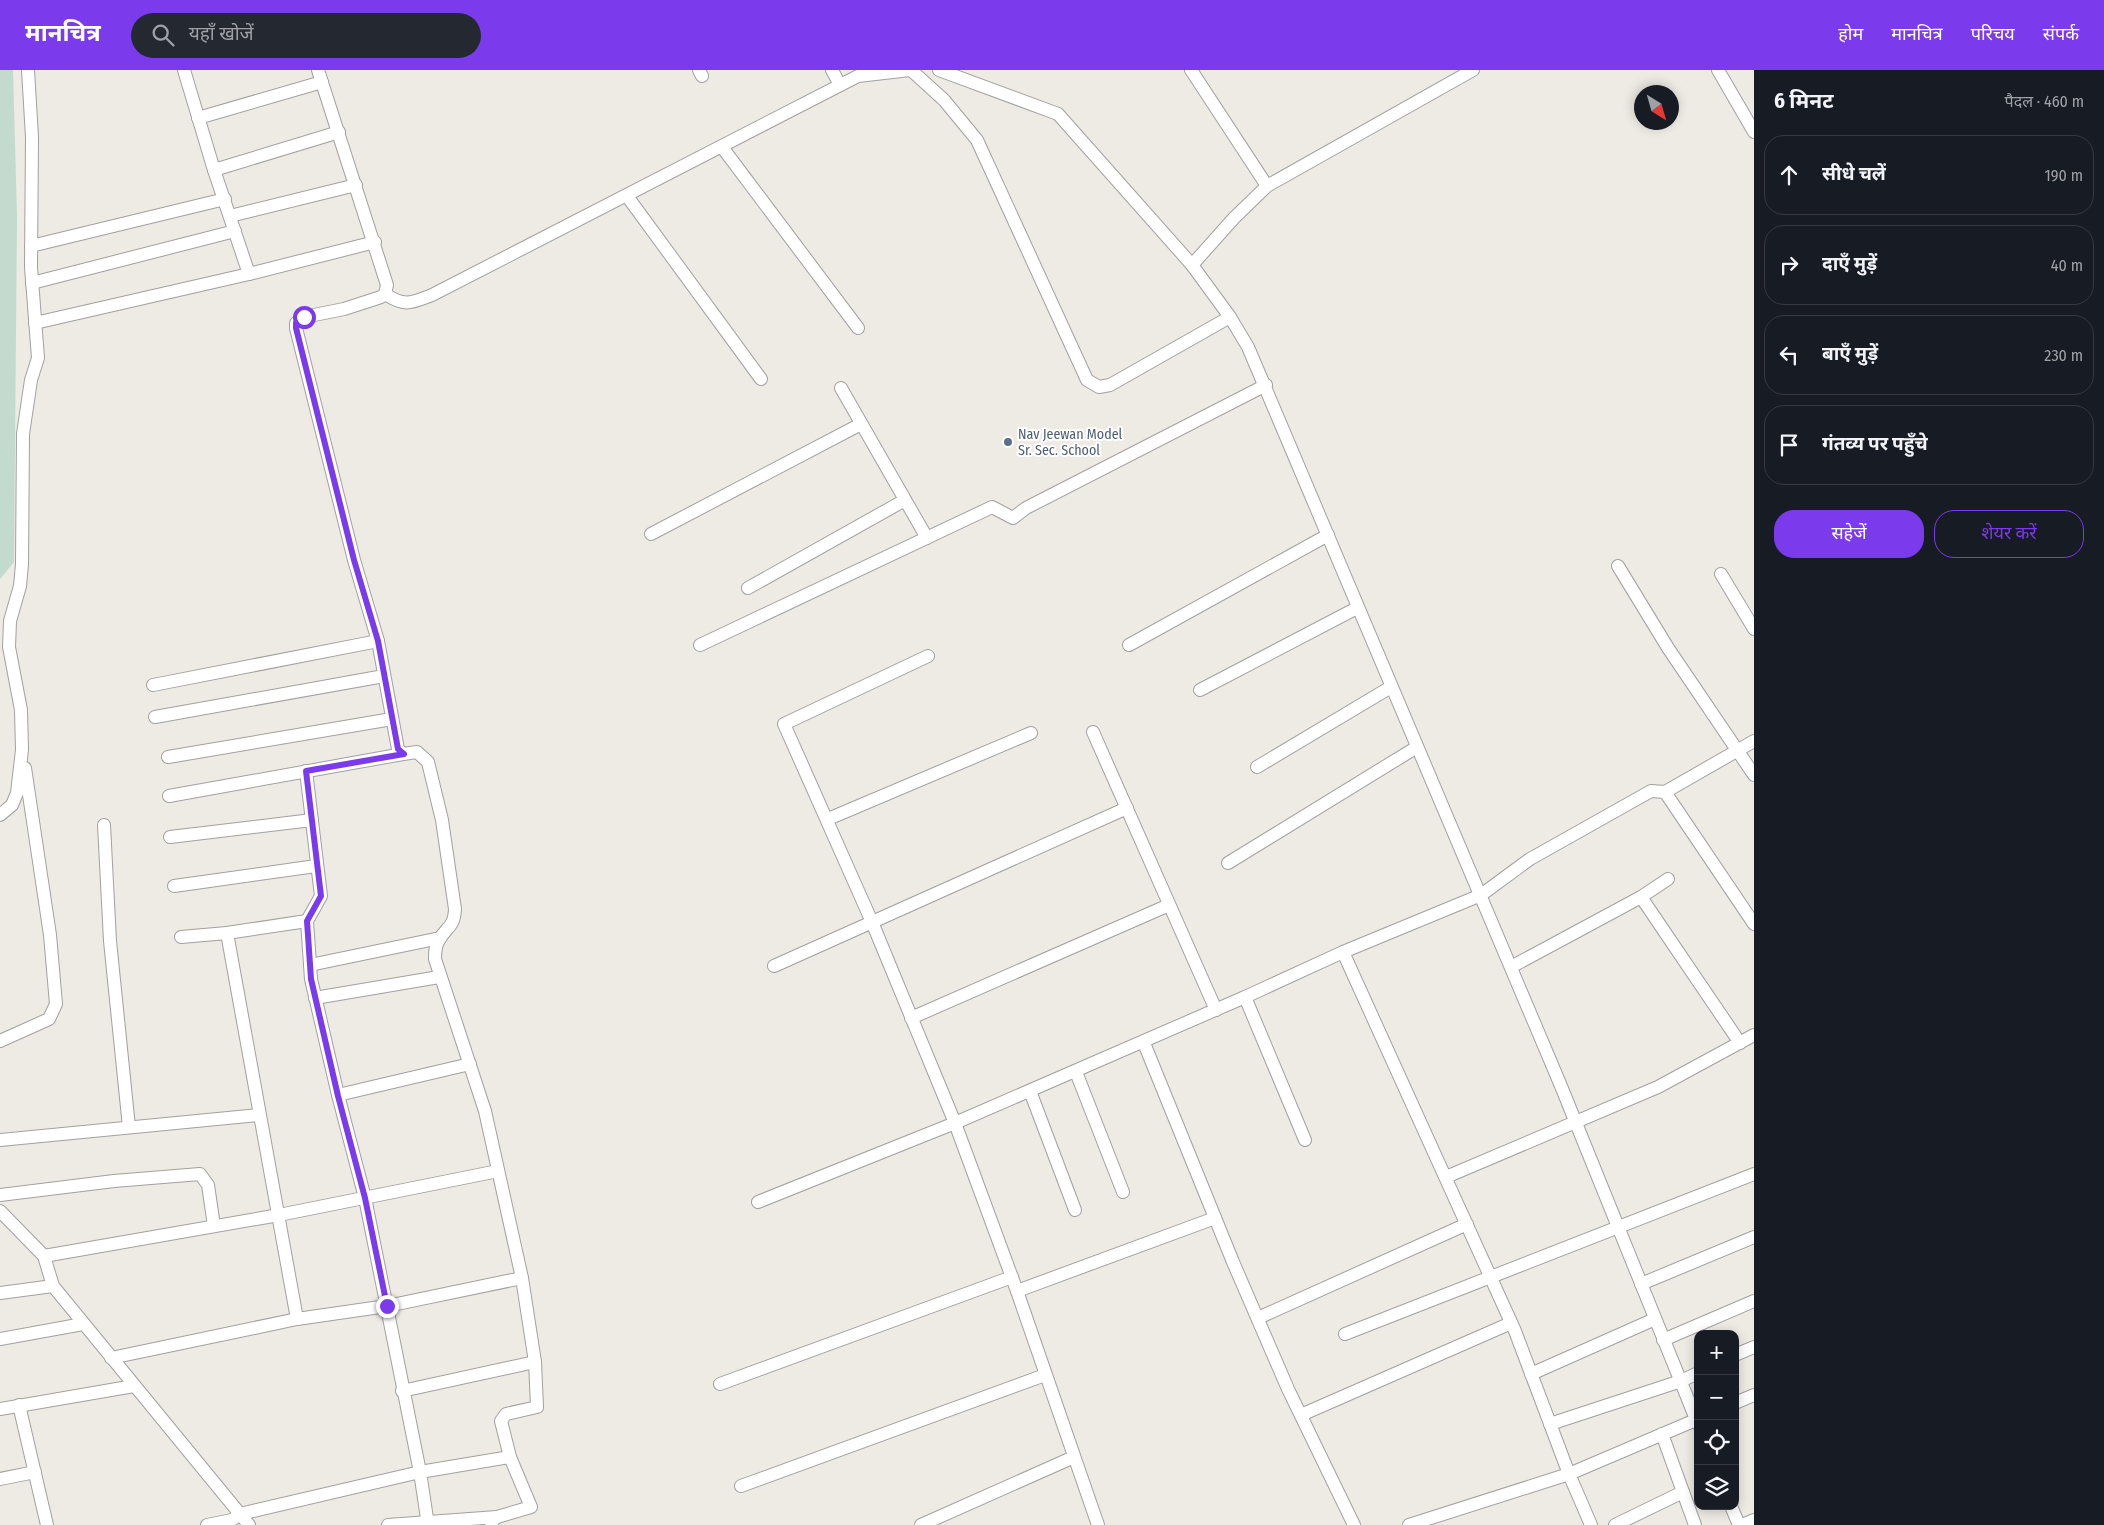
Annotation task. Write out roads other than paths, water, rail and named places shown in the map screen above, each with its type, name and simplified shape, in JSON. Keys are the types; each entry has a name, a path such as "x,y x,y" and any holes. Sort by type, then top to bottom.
{"street":[{"path":"0,815 12,804 18,793 22,750 21,710 9,647 10,621 18,595 22,564 23,434 31,380 38,358 32,282 32,137 28,70"},
{"path":"184,70 214,170 249,274"},
{"path":"832,70 840,85"},
{"path":"404,754 398,749 378,641 354,560 296,323 304,317 344,309 385,294 402,303 411,303 432,295 858,76 911,70 944,100 977,140 1087,380 1099,387 1110,385 1230,317"},
{"path":"939,70 1058,114 1192,265 1230,317 1248,347 1266,385 1357,608 1575,1120 1697,1420"},
{"path":"1191,70 1267,186"},
{"path":"1192,265 1234,218 1267,186 1473,70"},
{"path":"1718,70 1754,132"},
{"path":"198,118 320,76 375,242 387,284 385,294"},
{"path":"214,170 338,132"},
{"path":"722,147 858,328"},
{"path":"230,216 356,185"},
{"path":"627,196 761,379"},
{"path":"31,246 224,199"},
{"path":"32,282 235,231"},
{"path":"35,323 249,274 375,242"},
{"path":"700,645 992,507 1013,518 1026,508 1266,385"},
{"path":"841,388 926,538"},
{"path":"651,534 861,424"},
{"path":"748,588 905,500"},
{"path":"1129,645 1328,535"},
{"path":"1618,566 1668,648 1754,775"},
{"path":"1721,574 1754,629"},
{"path":"1200,690 1357,608"},
{"path":"154,685 378,641"},
{"path":"928,656 784,724 872,922 955,1123 1017,1291 1098,1525"},
{"path":"155,717 384,676"},
{"path":"1257,767 1391,687"},
{"path":"168,757 392,719"},
{"path":"1093,732 1216,1010"},
{"path":"828,820 1031,733"},
{"path":"758,1202 1076,1072 1343,952 1481,896 1530,859 1640,796 1652,791 1665,792 1754,741"},
{"path":"1228,863 1417,747"},
{"path":"0,1042 49,1018 56,1004 50,935 22,750"},
{"path":"169,796 417,752 428,762 442,820 456,910 455,921 440,938 434,959 470,1064 484,1111 498,1170 522,1278 535,1362 537,1407 506,1414 501,1421 510,1457 531,1506 494,1521 388,1525"},
{"path":"306,771 321,896 307,921 310,965 315,998 365,1198 402,1391 420,1472 428,1523"},
{"path":"1665,792 1754,924"},
{"path":"774,966 1127,808"},
{"path":"170,837 312,820"},
{"path":"104,825 110,941 129,1127"},
{"path":"174,886 316,866"},
{"path":"1511,967 1641,896 1668,879"},
{"path":"1641,896 1740,1044"},
{"path":"911,1018 1169,905"},
{"path":"181,937 226,933 307,921"},
{"path":"226,933 297,1319"},
{"path":"310,965 440,938"},
{"path":"1343,952 1511,1323 1569,1474 1591,1525"},
{"path":"315,998 439,977"},
{"path":"1245,997 1305,1140"},
{"path":"1446,1177 1575,1120 1658,1087 1754,1038"},
{"path":"1144,1043 1258,1318 1301,1415 1354,1525"},
{"path":"338,1096 470,1064"},
{"path":"1076,1072 1123,1192"},
{"path":"1030,1091 1075,1210"},
{"path":"0,1140 258,1115"},
{"path":"44,1256 279,1215 498,1170"},
{"path":"0,1195 114,1181 200,1174 208,1184 214,1226"},
{"path":"1345,1334 1491,1279 1754,1174"},
{"path":"3,1218 44,1256 53,1286 249,1525"},
{"path":"1017,1291 1215,1218"},
{"path":"1258,1318 1467,1224"},
{"path":"1641,1284 1754,1237"},
{"path":"720,1384 1012,1277"},
{"path":"111,1358 297,1319 387,1306 522,1278"},
{"path":"0,1293 53,1286"},
{"path":"1663,1340 1754,1301"},
{"path":"1531,1374 1655,1319"},
{"path":"1301,1415 1511,1323"},
{"path":"0,1339 83,1324"},
{"path":"1739,1353 1754,1347"},
{"path":"402,1391 535,1362"},
{"path":"741,1486 1045,1375"},
{"path":"1550,1424 1681,1381 1694,1375"},
{"path":"0,1409 134,1386"},
{"path":"1739,1401 1754,1395"},
{"path":"19,1405 35,1472 44,1524"},
{"path":"1409,1525 1569,1474 1694,1422"},
{"path":"1662,1434 1695,1525"},
{"path":"207,1525 232,1520 240,1514 420,1472 510,1457"},
{"path":"922,1525 1074,1457"},
{"path":"0,1479 35,1472"},
{"path":"1615,1525 1683,1492"},
{"path":"1733,1510 1740,1525 1754,1520"}],"place":[{"name":"Nav Jeewan Model Sr. Sec. School","path":"1008,442"}]}
